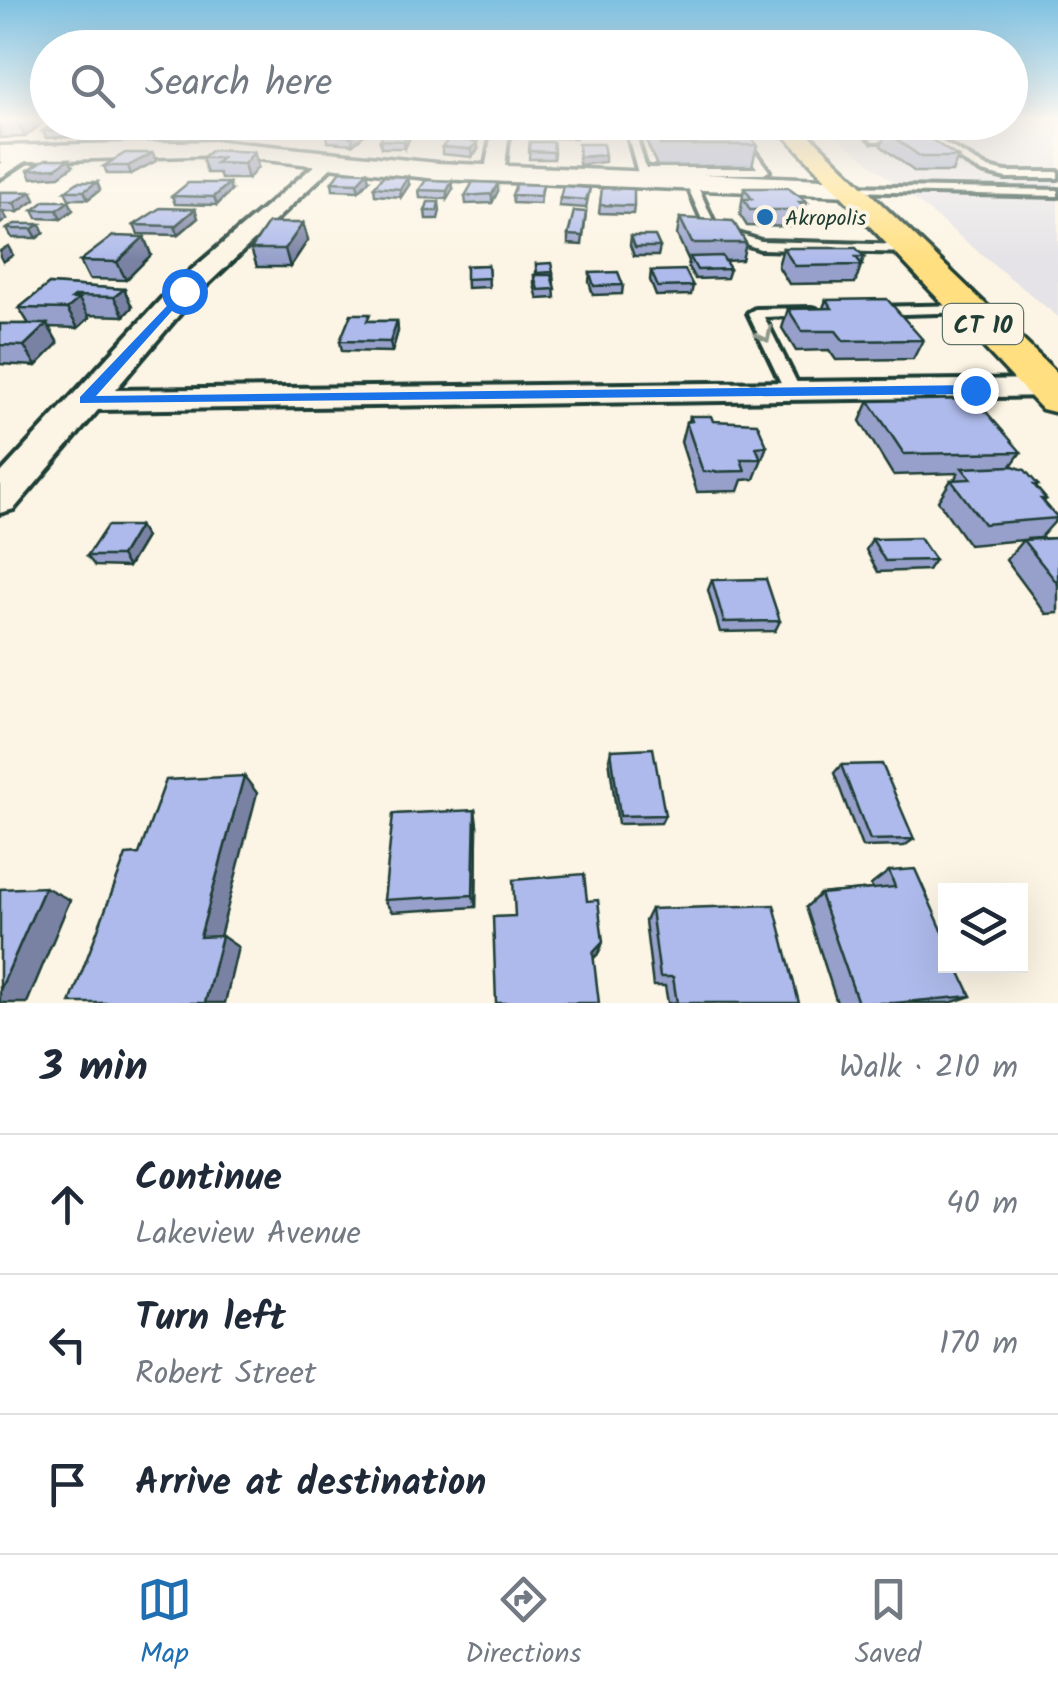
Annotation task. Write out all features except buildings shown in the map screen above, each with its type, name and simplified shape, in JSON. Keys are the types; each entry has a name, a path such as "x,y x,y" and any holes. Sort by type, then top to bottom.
{"main road":[{"path":"399,166 494,175 644,177 692,185 849,188"},
{"name":"CT 10","path":"827,166 1052,394"}],"street":[{"path":"0,500 85,400 207,268 321,166"},
{"path":"494,175 495,166"},
{"path":"85,400 793,391 1052,394"}],"lane":[{"path":"641,166 644,177 764,171 760,166"},
{"path":"978,166 985,170 1058,175"},
{"path":"692,185 711,229 760,245 909,249"},
{"path":"849,188 1058,193"},
{"path":"848,311 968,309"},
{"path":"793,391 755,313 830,312"}],"shaded area":[{"path":"873,166 1058,166 1058,317"}],"place":[{"name":"Akropolis","path":"765,217"}],"route":[{"path":"184,291 85,400 975,390"}]}
